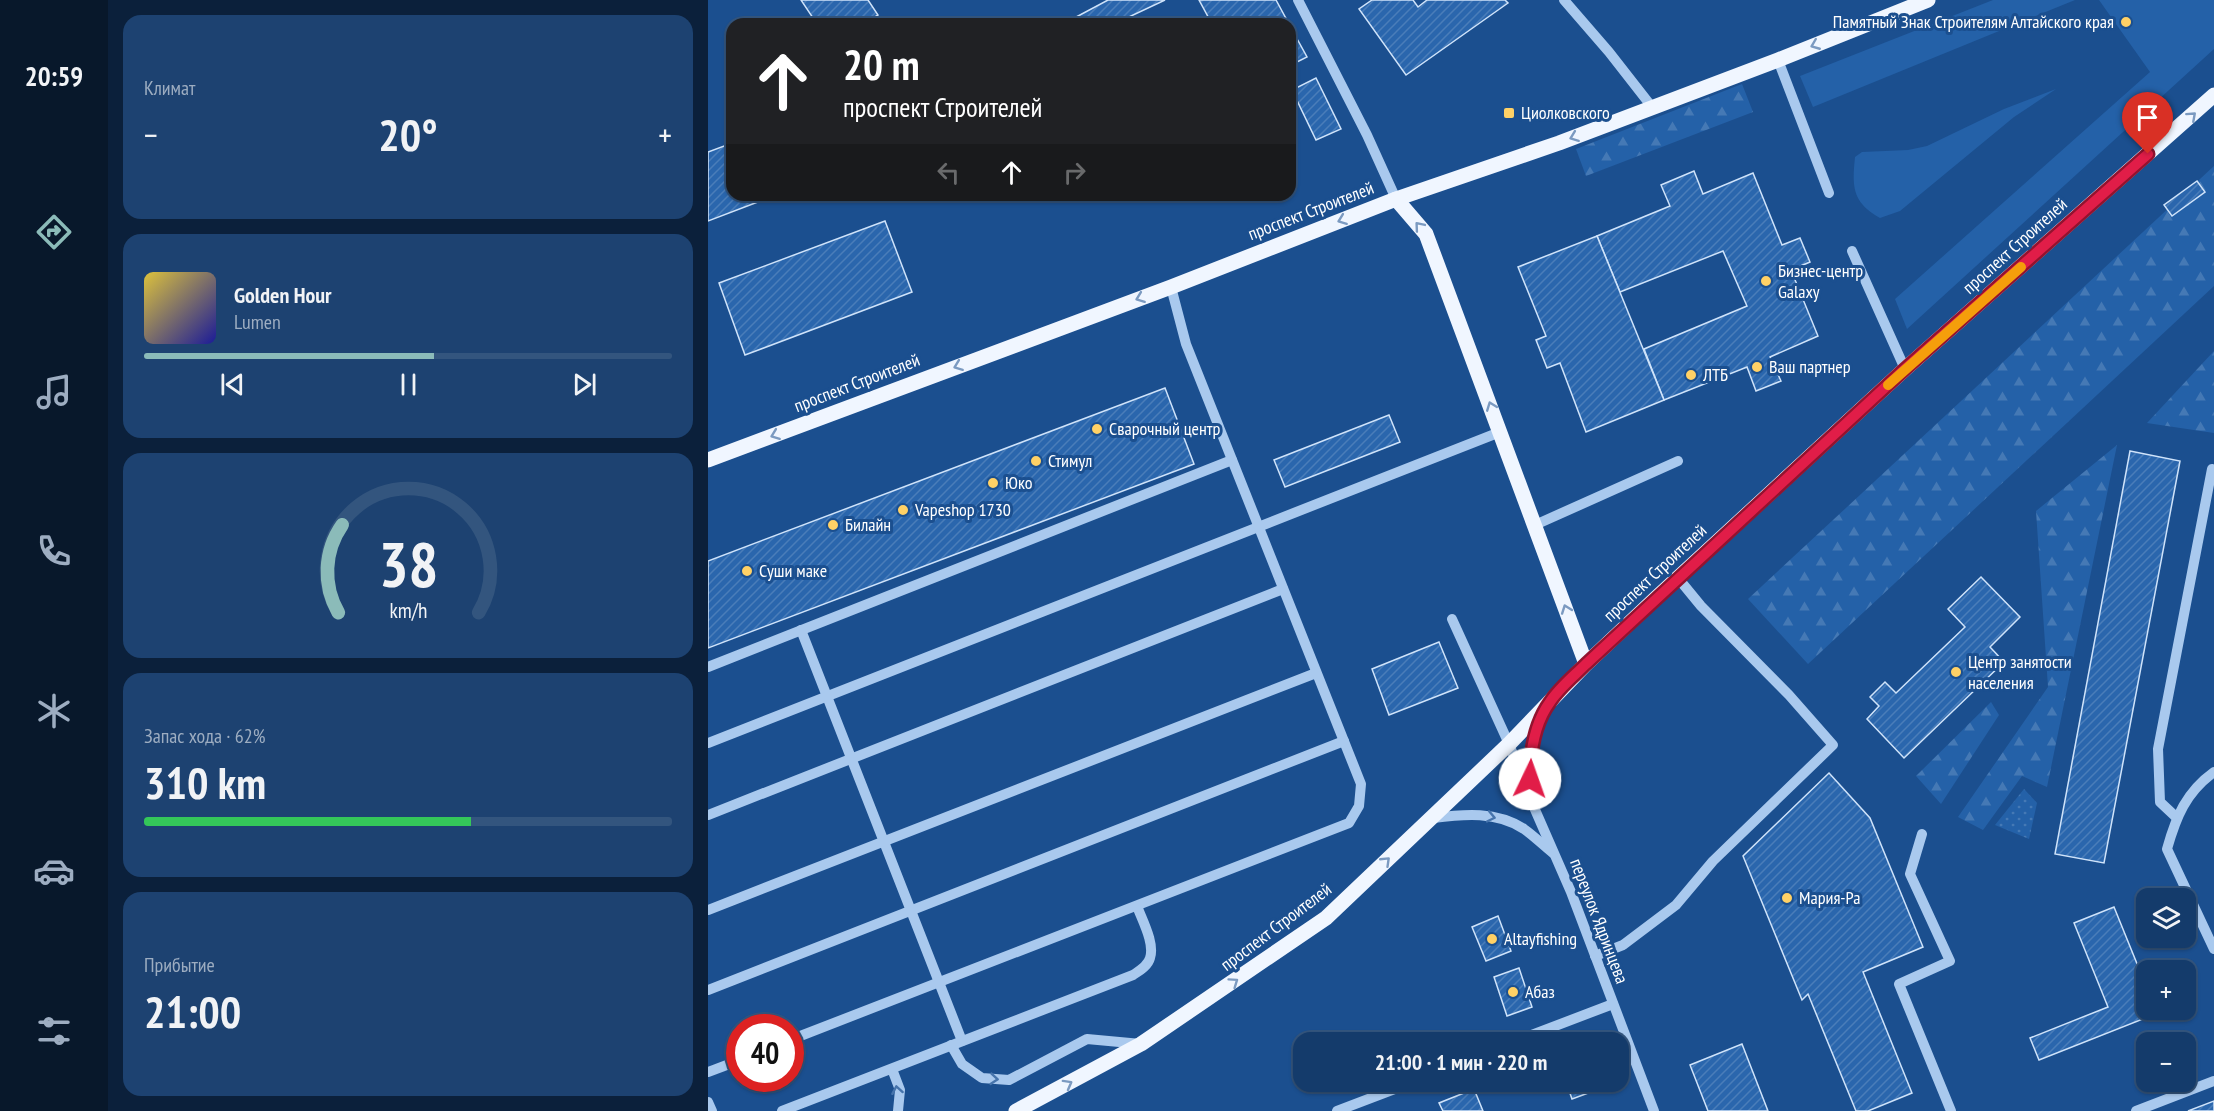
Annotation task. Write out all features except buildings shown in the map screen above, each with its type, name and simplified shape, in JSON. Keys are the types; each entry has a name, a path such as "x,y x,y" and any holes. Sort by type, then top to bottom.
{"main road":[{"name":"проспект Строителей","path":"708,460 1171,287 1396,199 1559,143 1928,0"},
{"name":"проспект Строителей","path":"1016,1111 1141,1044 1326,918 1433,818 1586,664 1678,578 1905,369 2214,95"},
{"path":"1396,199 1426,234 1586,664"}],"street":[{"path":"1298,0 1367,135 1396,199"},
{"path":"1564,0 1652,107"},
{"path":"1778,60 1829,193"},
{"path":"1852,251 1905,369"},
{"path":"804,1035 1349,823 1359,806 1361,784 1186,344 1171,287"},
{"path":"708,743 1500,432"},
{"path":"708,667 1232,460"},
{"path":"1535,525 1678,461"},
{"path":"2176,817 2160,802 2158,749 2212,470"},
{"path":"1595,956 1623,945 1676,905 1713,861 1833,745 1789,695 1701,606 1678,578"},
{"path":"708,815 1283,589"},
{"name":"переулок Ядринцева","path":"1452,619 1509,744 1556,856 1654,1111"},
{"path":"801,630 939,982 962,1064 982,1078 1009,1080 1088,1040 1141,1044"},
{"path":"708,910 1317,673"},
{"path":"1533,805 1530,757 1536,731 1550,701"},
{"path":"708,990 1344,741"},
{"path":"2214,772 2201,782 2176,817 2167,849 2214,949"},
{"path":"1433,818 1468,813 1494,817 1523,828 1556,856"},
{"path":"1922,834 1910,874 1950,961 1899,984 1951,1111"},
{"path":"782,1111 1095,992 1133,975 1145,967 1150,958 1150,944 1137,906"},
{"path":"1540,1032 1613,1004"},
{"path":"708,1072 726,1065"},
{"path":"892,1069 900,1090 898,1111"},
{"path":"2136,1111 2214,1081"},
{"path":"1337,1111 1387,1092"},
{"path":"708,1102 711,1111"}],"green space":[{"path":"1993,0 2075,0 1813,107 1800,76"},
{"path":"2099,0 2214,0 2214,49 1907,329 1895,299 2150,72"},
{"path":"1742,84 1753,112 1586,176 1576,149"},
{"path":"2056,89 2014,117 1900,211 1880,218 1859,200 1854,185 1854,168 1855,157 1862,152 1908,150 1927,146 2004,109"},
{"path":"2214,166 2214,286 1808,664 1748,599"},
{"path":"2214,351 2214,433 2147,423"},
{"path":"2117,445 2047,787 2022,776 1983,830 1958,817 2048,687 2036,511"},
{"path":"1991,702 1999,715 1941,804 1916,776"},
{"path":"2024,789 2037,803 2029,839 1995,825"}],"slow traffic":[{"path":"1888,385 2021,267"}],"place":[{"name":"Памятный Знак Строителям Алтайского края","path":"2126,22"},
{"name":"Циолковского","path":"1509,113"},
{"name":"Бизнес-центр Galaxy","path":"1766,281"},
{"name":"Ваш партнер","path":"1757,367"},
{"name":"ЛТБ","path":"1691,375"},
{"name":"Сварочный центр","path":"1097,429"},
{"name":"Стимул","path":"1036,461"},
{"name":"Юко","path":"993,483"},
{"name":"Vapeshop 1730","path":"903,510"},
{"name":"Билайн","path":"833,525"},
{"name":"Суши маке","path":"747,571"},
{"name":"Центр занятости населения","path":"1956,672"},
{"name":"Мария-Ра","path":"1787,898"},
{"name":"Altayfishing","path":"1492,939"},
{"name":"Абаз","path":"1513,992"}],"route":[{"path":"1530,779 1530,757 1536,731 1550,701 1586,664 1905,369 2148,154"}]}
